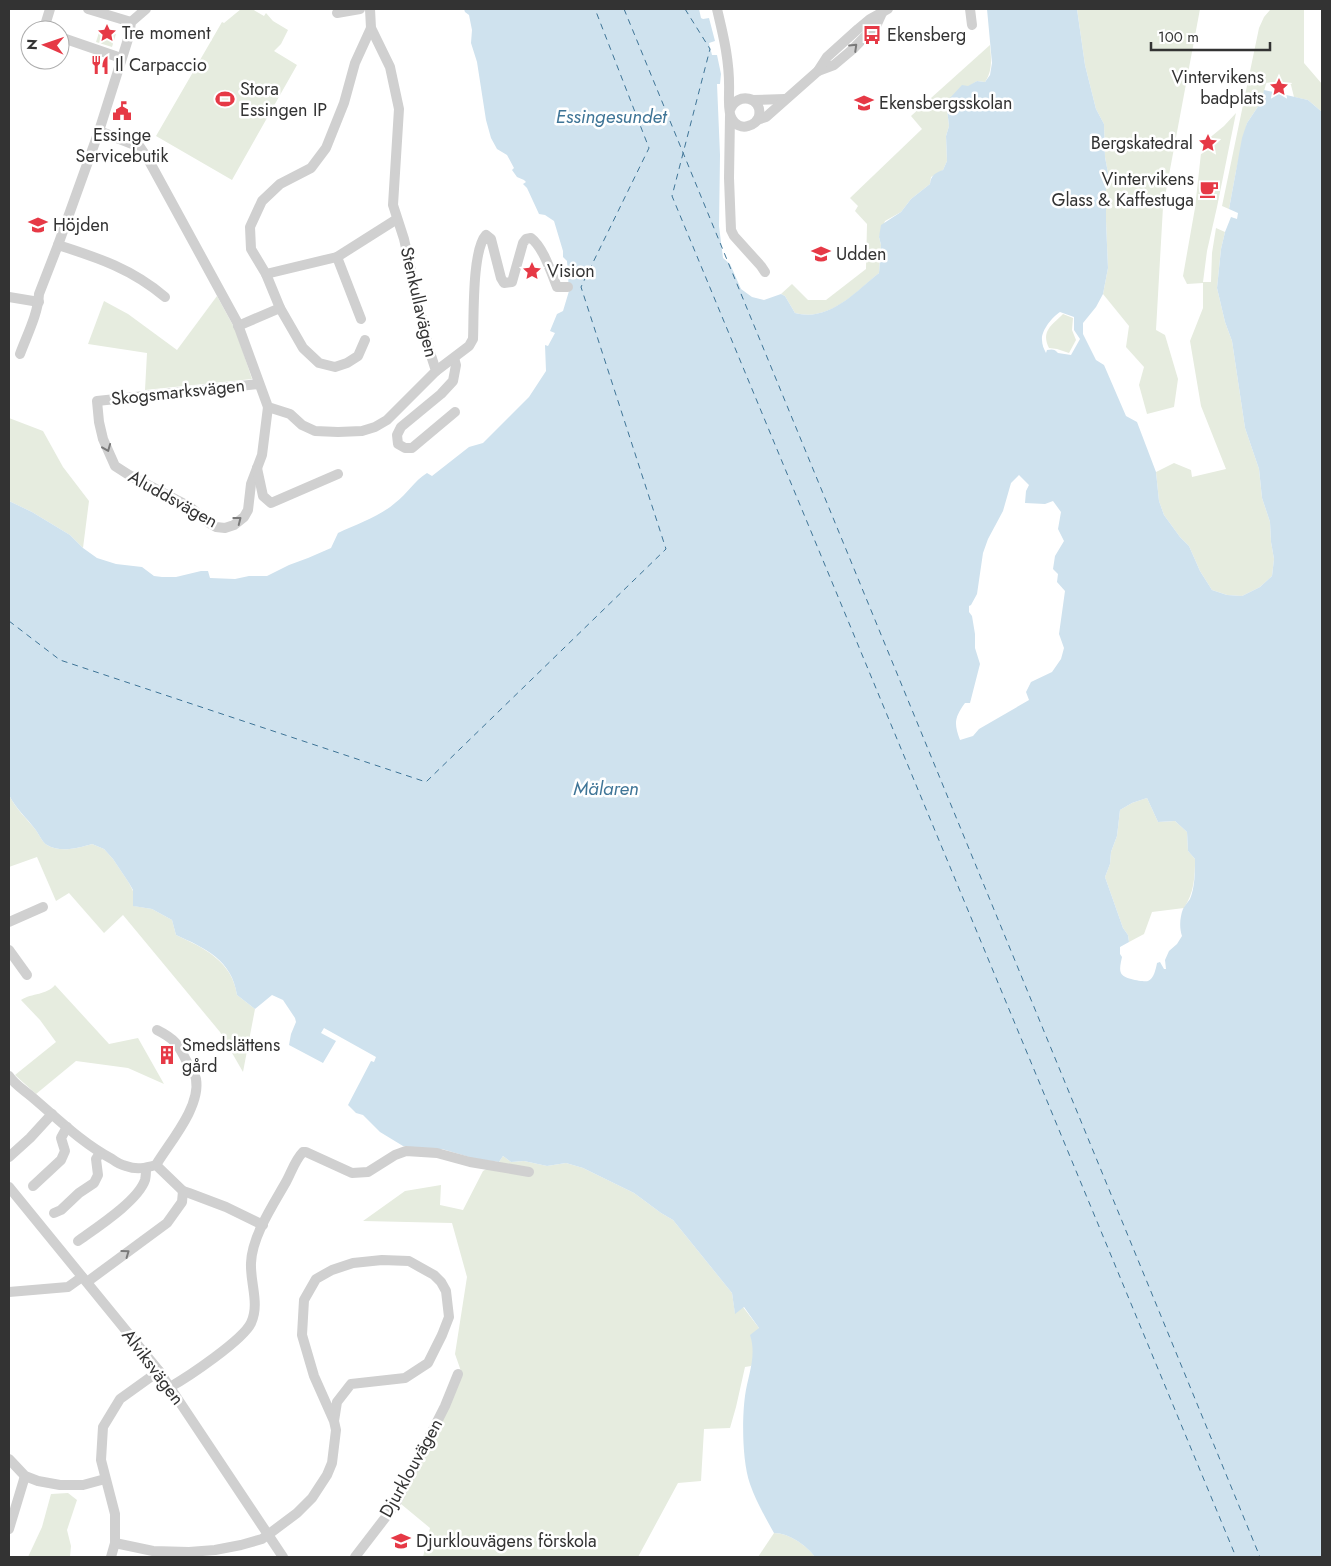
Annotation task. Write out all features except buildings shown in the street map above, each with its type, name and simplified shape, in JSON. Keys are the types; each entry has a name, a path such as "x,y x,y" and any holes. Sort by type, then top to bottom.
{"street":[{"path":"88,9 130,22"},
{"path":"20,354 39,302 39,294 99,131 129,36 130,22 146,9"},
{"path":"337,13 360,9"},
{"name":"Stenkullavägen","path":"268,407 290,414 302,425 315,431 362,430 375,427 388,420 436,371 426,337 404,239 393,205 399,109 390,68 371,28 370,9"},
{"path":"717,9 729,65 731,230 765,272"},
{"path":"970,9 972,25"},
{"path":"729,140 745,127 766,117 818,71 834,65 878,24 885,11"},
{"path":"364,340 358,356 347,363 335,367 319,363 303,348 280,308 266,274 251,249 250,226 262,201 280,184 311,168 326,148 344,103 356,62 371,28"},
{"path":"70,40 122,58"},
{"path":"730,86 749,99 759,109 757,120"},
{"path":"745,127 735,124 730,112 734,102 749,99 785,99"},
{"path":"99,131 140,146 148,159 238,326 268,407"},
{"path":"266,274 336,257 397,219"},
{"path":"436,371 469,346 473,339 477,256 482,240 486,235 491,239 504,283 512,282 523,243 526,239 531,238 536,242 557,286 568,287"},
{"path":"58,245 112,263 152,286 165,296"},
{"path":"336,257 361,319"},
{"path":"9,297 39,302"},
{"path":"238,326 280,308"},
{"path":"454,358 456,365 453,381 441,394 401,427 397,435 398,444 405,448 412,448 455,412"},
{"name":"Skogsmarksvägen","path":"97,401 259,384"},
{"name":"Aluddsvägen","path":"97,401 103,439 115,466 190,506 216,527 225,528 234,525 244,517 248,510 251,484 262,455 268,407"},
{"path":"257,467 263,496 271,503 338,474"},
{"path":"9,922 43,907"},
{"path":"9,950 27,975"},
{"path":"78,1241 105,1221 134,1195 151,1167 186,1118 196,1095 196,1079 179,1046 171,1037 157,1030"},
{"path":"10,1082 100,1153 124,1166 140,1169 151,1167 183,1192 190,1192 263,1225"},
{"path":"9,1157 52,1114"},
{"path":"33,1186 61,1160 65,1151 61,1138 67,1128"},
{"path":"170,1387 237,1340 249,1326 255,1306 251,1272 254,1245 303,1152 352,1173 360,1174 368,1172 395,1154 406,1151 437,1153 470,1162 529,1172"},
{"path":"54,1213 61,1210 79,1193 94,1183 98,1175 96,1159 100,1153"},
{"name":"Alviksvägen","path":"9,1187 159,1371 283,1557"},
{"path":"9,1292 68,1286 85,1280 167,1223 182,1202 183,1192"},
{"path":"115,1543 153,1551 189,1552 215,1550 262,1539 297,1513 312,1498 332,1463 336,1430 334,1421 314,1376 302,1335 304,1300 316,1280 332,1270 353,1263 409,1260 434,1275 446,1291 449,1317 442,1335 428,1362 405,1378 351,1384 337,1402 334,1421"},
{"path":"111,1557 115,1543 115,1514 101,1460 103,1427 120,1399 159,1371"},
{"name":"Djurklouvägen","path":"355,1557 395,1505 445,1406 458,1374"},
{"path":"9,1459 26,1476 38,1481 60,1485 83,1485 105,1479"},
{"path":"9,1529 26,1476"}],"shaded area":[{"name":"Stora Essingen IP","path":"241,9 252,9 264,16 266,13 273,21 288,30 281,44 274,51 297,65 232,180 156,136 222,22 224,23"},
{"path":"1077,9 1200,9 1163,207 1156,330 1165,335 1178,379 1174,407 1147,414 1139,385 1144,367 1126,347 1129,326 1103,294 1108,268 1106,183 1108,173 1105,157 1104,124 1096,109 1085,65"},
{"path":"1304,9 1304,63 1322,84 1322,112 1308,100 1294,97 1291,85 1272,82 1266,84 1261,102 1247,123 1229,209 1222,206 1259,28 1270,10"},
{"path":"100,29 116,34 112,47 96,42"},
{"path":"990,45 990,68 985,82 977,81 949,99 947,109 949,126 946,136 947,161 943,170 931,177 930,184 911,199 901,212 885,221 879,237 881,245 879,273 851,297 830,310 807,315 795,313 785,296 781,294 792,284 808,300 826,300 866,269 867,224 855,211 858,206 850,198 922,129 911,116"},
{"path":"1236,113 1207,251 1203,282 1211,282 1212,253 1216,228 1225,232 1221,249 1217,288 1225,322 1232,341 1245,428 1259,469 1262,498 1270,522 1274,559 1272,576 1260,587 1242,596 1227,595 1212,590 1200,571 1189,546 1164,515 1159,501 1156,472 1174,463 1191,470 1192,477 1226,469 1201,406 1190,341 1203,308 1203,283 1187,284 1183,276 1195,208 1202,144 1224,126"},
{"path":"217,296 236,331 252,379 145,390 147,353 88,344 104,301 128,314 177,350"},
{"path":"1063,314 1073,318 1072,330 1076,340 1069,353 1049,348 1046,337 1048,329"},
{"path":"9,418 43,431 63,467 89,501 83,548 70,535 32,512 9,501"},
{"path":"9,795 47,845 64,849 92,844 104,849 129,883 133,891 134,906 152,909 172,920 176,935 197,945 223,965 234,983 237,995 255,1009 243,1072 220,1032 123,915 104,933 69,893 56,901 37,857 9,867"},
{"path":"1147,798 1158,822 1175,821 1187,832 1188,851 1195,859 1194,878 1190,897 1184,908 1152,912 1144,934 1129,942 1105,877 1117,836 1120,810 1132,803"},
{"path":"55,985 109,1044 138,1038 164,1084 128,1068 76,1061 36,1094 15,1075 56,1042 40,1020 21,1000 48,991"},
{"path":"503,1156 511,1162 524,1161 547,1166 566,1163 583,1168 634,1193 673,1220 732,1293 735,1313 743,1307 759,1328 753,1344 753,1363 751,1366 745,1367 730,1428 704,1429 701,1481 678,1483 638,1557 423,1557 430,1528 401,1504 462,1374 455,1354 467,1277 452,1223 363,1221 405,1191 441,1185 440,1205 463,1210 483,1171 499,1162"},
{"path":"68,1493 77,1500 67,1530 71,1546 70,1557 28,1557 42,1527 51,1494"},
{"path":"774,1533 797,1540 815,1557 758,1557"}],"water":[{"name":"Mälaren","path":"464,9 699,9 701,18 709,18 715,41 709,43 712,55 717,55 721,74 720,84 717,84 720,155 719,226 723,258 730,264 741,289 752,297 764,300 781,294 785,296 795,313 807,315 830,310 850,297 879,273 881,225 901,212 911,199 930,184 931,178 934,175 943,170 947,161 946,136 949,126 947,109 949,99 962,85 968,86 977,81 985,82 990,75 992,63 987,9 1077,9 1085,65 1096,109 1104,124 1105,157 1108,173 1106,183 1106,221 1108,268 1103,294 1096,307 1083,323 1083,334 1096,360 1104,365 1126,416 1137,422 1156,472 1159,501 1164,515 1189,546 1200,571 1212,590 1227,595 1242,596 1260,587 1272,576 1274,559 1270,522 1262,498 1259,469 1245,428 1232,341 1225,322 1217,288 1221,249 1225,232 1231,217 1237,219 1238,213 1229,209 1242,138 1247,123 1261,102 1264,90 1308,100 1322,112 1322,1557 815,1557 797,1540 774,1533 755,1497 747,1475 743,1440 744,1405 753,1350 750,1335 759,1328 744,1307 735,1314 732,1293 673,1220 634,1193 583,1168 566,1163 547,1166 524,1161 511,1162 503,1156 499,1162 476,1159 442,1149 403,1146 380,1132 363,1115 356,1113 348,1105 371,1061 374,1062 376,1057 324,1028 321,1033 336,1041 323,1063 289,1045 296,1022 283,1000 272,995 255,1009 237,995 229,973 216,957 207,950 176,935 172,920 152,909 133,906 133,890 113,859 104,849 92,844 64,849 47,845 9,795 9,501 32,512 70,535 97,558 116,564 142,567 154,576 176,577 208,571 210,578 235,579 249,576 267,576 331,548 338,533 368,520 389,508 427,473 432,476 469,447 483,443 529,397 546,371 545,345 548,346 555,333 550,331 557,314 563,311 569,291 567,261 563,257 554,221 545,215 539,214 527,188 523,184 526,182 517,177 512,170 514,168 507,155 497,149 491,138 486,120 477,62 471,43 472,30 469,15","holes":["1060,312 1074,317 1074,330 1080,339 1071,355 1058,353 1052,349 1047,350 1046,353 1042,342 1045,329","1019,475 1029,485 1026,491 1025,503 1045,504 1053,501 1061,512 1058,529 1064,541 1055,556 1053,569 1058,574 1057,582 1065,591 1059,634 1064,648 1061,659 1052,672 1031,682 1026,692 1029,700 979,729 973,736 960,740 956,725 957,717 965,703 970,703 980,664 975,648 975,634 969,606 977,594 983,553 988,539 1003,511 1011,483","1147,798 1158,822 1175,821 1187,832 1188,851 1195,859 1193,890 1190,899 1183,909 1181,919 1180,929 1182,936 1169,951 1165,960 1166,969 1164,969 1160,962 1157,963 1153,976 1148,981 1129,978 1121,973 1122,957 1120,947 1129,942 1128,935 1123,928 1105,877 1117,836 1120,810 1132,803"]}],"ferry route":[{"path":"9,621 60,660 426,782 666,549 581,287 649,148 595,9"},
{"path":"624,9 1260,1557"},
{"path":"685,9 710,49 672,196 1236,1557"}],"place":[{"name":"Tre moment","path":"107,33"},
{"name":"Ekensberg","path":"872,35"},
{"name":"Il Carpaccio","path":"100,65"},
{"name":"Vintervikens badplats","path":"1279,87"},
{"name":"Stora Essingen IP","path":"225,99"},
{"name":"Ekensbergsskolan","path":"864,103"},
{"name":"Essinge Servicebutik","path":"122,111"},
{"name":"Bergskatedral","path":"1208,143"},
{"name":"Vintervikens Glass & Kaffestuga","path":"1209,189"},
{"name":"Höjden","path":"38,225"},
{"name":"Udden","path":"821,254"},
{"name":"Vision","path":"532,271"},
{"name":"Smedslättens gård","path":"167,1055"},
{"name":"Djurklouvägens förskola","path":"401,1541"}],"water label":[{"name":"Essingesundet","path":"611,116"}]}
